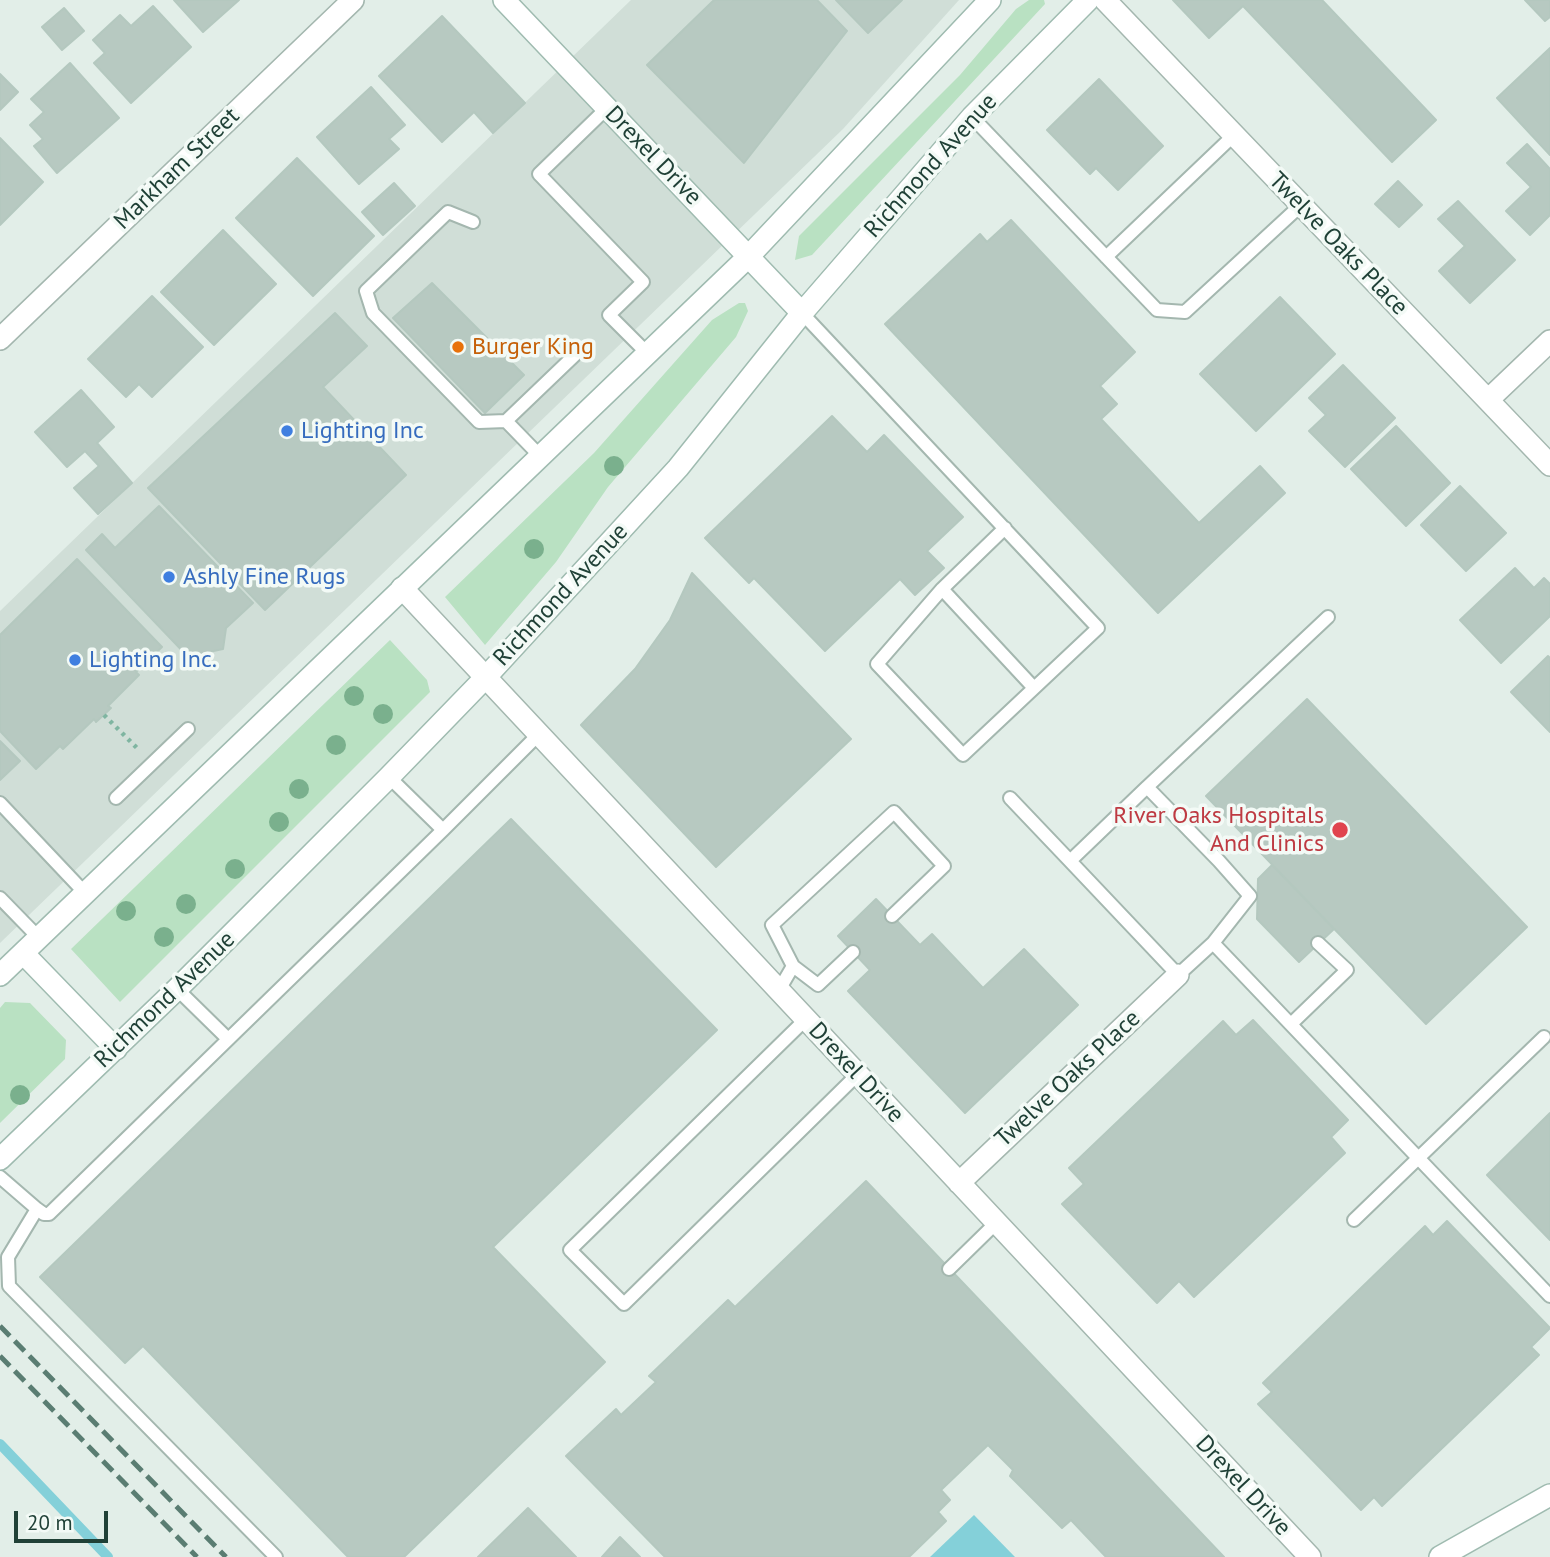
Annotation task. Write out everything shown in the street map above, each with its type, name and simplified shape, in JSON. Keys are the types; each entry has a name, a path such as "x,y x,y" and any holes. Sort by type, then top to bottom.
{"street":[{"name":"Markham Street","path":"0,339 354,0"},
{"name":"Drexel Drive","path":"504,0 802,313"},
{"path":"0,975 748,257 990,0"},
{"name":"Richmond Avenue","path":"0,1159 177,989 485,678 678,468 802,313 972,117 1088,0"},
{"name":"Twelve Oaks Place","path":"1105,0 1550,465"},
{"path":"1488,400 1550,341"},
{"name":"Drexel Drive","path":"402,588 1310,1557"},
{"path":"23,953 116,1049"},
{"name":"Twelve Oaks Place","path":"959,1183 1178,975"},
{"path":"1440,1557 1550,1495"}],"lane":[{"path":"607,108 539,174 643,282 609,315 647,353"},
{"path":"972,117 1157,310 1185,313 1301,205"},
{"path":"1106,257 1234,135"},
{"path":"473,222 448,212 366,291 373,313 479,422 506,421 577,353"},
{"path":"802,313 1005,528 1098,628 962,755 877,664 942,589 1005,528"},
{"path":"506,421 540,456"},
{"path":"942,589 1034,688"},
{"path":"1070,861 1328,617"},
{"path":"116,798 188,729"},
{"path":"0,1177 37,1209 49,1214 539,734"},
{"path":"389,777 443,830"},
{"path":"1010,798 1178,975 1213,943 1254,896 1147,788"},
{"path":"0,803 85,893"},
{"path":"853,952 818,985 793,966 772,925 894,812 944,866 891,915"},
{"path":"0,898 39,938"},
{"path":"1213,943 1550,1296"},
{"path":"1291,1024 1347,970 1318,943"},
{"path":"779,990 793,966"},
{"path":"177,989 228,1039"},
{"path":"806,1019 570,1250 624,1304 858,1075"},
{"path":"1354,1220 1544,1037"},
{"path":"37,1209 8,1257 9,1286 276,1557"},
{"path":"949,1269 996,1223"}],"shaded area":[{"path":"631,0 959,0 843,129 0,943 0,611"}],"green space":[{"path":"1029,0 1044,0 1045,4 812,255 795,260 799,236 960,75 1016,9"},
{"path":"739,303 745,303 748,311 736,337 608,487 556,562 485,645 445,597 594,453 712,320"},
{"path":"390,640 427,680 430,692 120,1002 71,949"},
{"path":"5,1002 30,1003 66,1040 65,1059 0,1123 0,1008"}],"water":[{"path":"974,1515 1015,1557 930,1557"}],"building":[{"path":"174,0 239,0 203,32"},
{"path":"714,0 817,0 847,31 744,163 647,65"},
{"path":"836,0 902,0 868,33"},
{"path":"1173,0 1322,0 1436,120 1392,162 1243,6 1209,38"},
{"path":"1525,0 1550,0 1550,17 1545,21"},
{"path":"153,6 191,47 131,103 94,63 105,53 93,40 120,15 131,26"},
{"path":"64,8 84,31 62,50 42,27"},
{"path":"442,16 525,103 493,133 474,112 442,142 379,76"},
{"path":"1550,48 1550,155 1497,98"},
{"path":"70,63 119,118 57,173 34,146 43,139 30,125 44,112 31,99"},
{"path":"0,74 18,92 0,110"},
{"path":"1099,79 1163,146 1118,190 1096,168 1090,174 1047,130"},
{"path":"371,87 405,125 389,139 399,149 359,184 317,137"},
{"path":"0,138 43,182 0,225"},
{"path":"1527,144 1550,169 1550,215 1530,235 1506,211 1531,187 1507,163"},
{"path":"297,158 374,236 313,296 236,218"},
{"path":"1398,181 1422,205 1399,227 1375,204"},
{"path":"394,183 415,206 383,235 362,212"},
{"path":"1458,201 1515,260 1470,303 1439,271 1465,246 1438,219"},
{"path":"1011,220 1135,352 1100,386 1117,404 1101,419 1199,523 1260,466 1285,493 1158,613 885,324 980,234 987,242"},
{"path":"223,230 276,284 214,345 161,292"},
{"name":"Burger King","path":"432,283 524,375 485,413 393,318"},
{"path":"152,296 203,347 152,397 139,384 126,397 88,359"},
{"path":"1280,297 1335,354 1256,431 1200,374"},
{"name":"Lighting Inc","path":"335,313 367,346 323,387 406,475 265,610 148,488"},
{"path":"1343,365 1395,418 1345,467 1309,431 1326,415 1309,398"},
{"path":"81,390 114,427 97,443 132,483 98,514 74,488 99,466 85,451 67,467 35,432"},
{"path":"832,416 867,452 884,435 963,517 927,551 944,568 915,595 900,579 825,651 754,578 749,583 705,538"},
{"path":"1396,426 1450,483 1406,526 1351,469"},
{"path":"1460,486 1506,533 1466,571 1421,525"},
{"name":"Ashly Fine Rugs","path":"159,506 253,603 226,628 223,649 204,653 192,661 86,550 102,534 115,548"},
{"name":"Lighting Inc.","path":"77,559 162,647 136,672 139,675 108,706 111,708 96,722 94,719 63,749 60,746 36,769 0,731 0,635"},
{"path":"1515,568 1534,588 1544,578 1550,584 1550,616 1501,663 1460,620"},
{"path":"692,573 851,739 716,867 581,725 635,669 670,620"},
{"path":"1548,656 1550,658 1550,732 1511,692"},
{"path":"1307,699 1527,927 1426,1024 1206,796"},
{"path":"0,741 20,761 0,780"},
{"path":"511,819 717,1030 493,1247 605,1362 404,1557 348,1557 143,1346 125,1363 40,1277"},
{"path":"1272,865 1334,929 1299,962 1257,919 1258,879"},
{"path":"876,899 920,945 932,934 983,988 1024,949 1078,1005 965,1113 848,991 870,970 838,936"},
{"path":"1253,1020 1348,1120 1331,1137 1345,1153 1194,1297 1179,1281 1157,1303 1062,1204 1084,1184 1069,1168 1223,1021 1236,1035"},
{"path":"1550,1113 1550,1240 1487,1175"},
{"path":"866,1181 1224,1557 1106,1557 1071,1520 1062,1528 1010,1476 1013,1470 988,1445 941,1490 950,1500 938,1512 946,1521 909,1557 665,1557 566,1456 616,1409 621,1415 656,1382 649,1376 728,1300 735,1307"},
{"path":"1447,1221 1550,1328 1531,1347 1539,1355 1382,1506 1374,1497 1361,1510 1258,1404 1272,1392 1263,1383 1425,1226 1433,1235"},
{"path":"528,1508 576,1557 478,1557"},
{"path":"620,1537 640,1557 602,1557"}],"waterway":[{"path":"0,1444 108,1557"}],"railway":[{"path":"0,1326 226,1557"},
{"path":"0,1356 197,1557"}],"place":[{"name":"Burger King","path":"458,347"},
{"name":"Lighting Inc","path":"287,431"},
{"name":"Ashly Fine Rugs","path":"169,577"},
{"name":"Lighting Inc.","path":"75,660"},
{"name":"River Oaks Hospitals And Clinics","path":"1340,830"}]}
